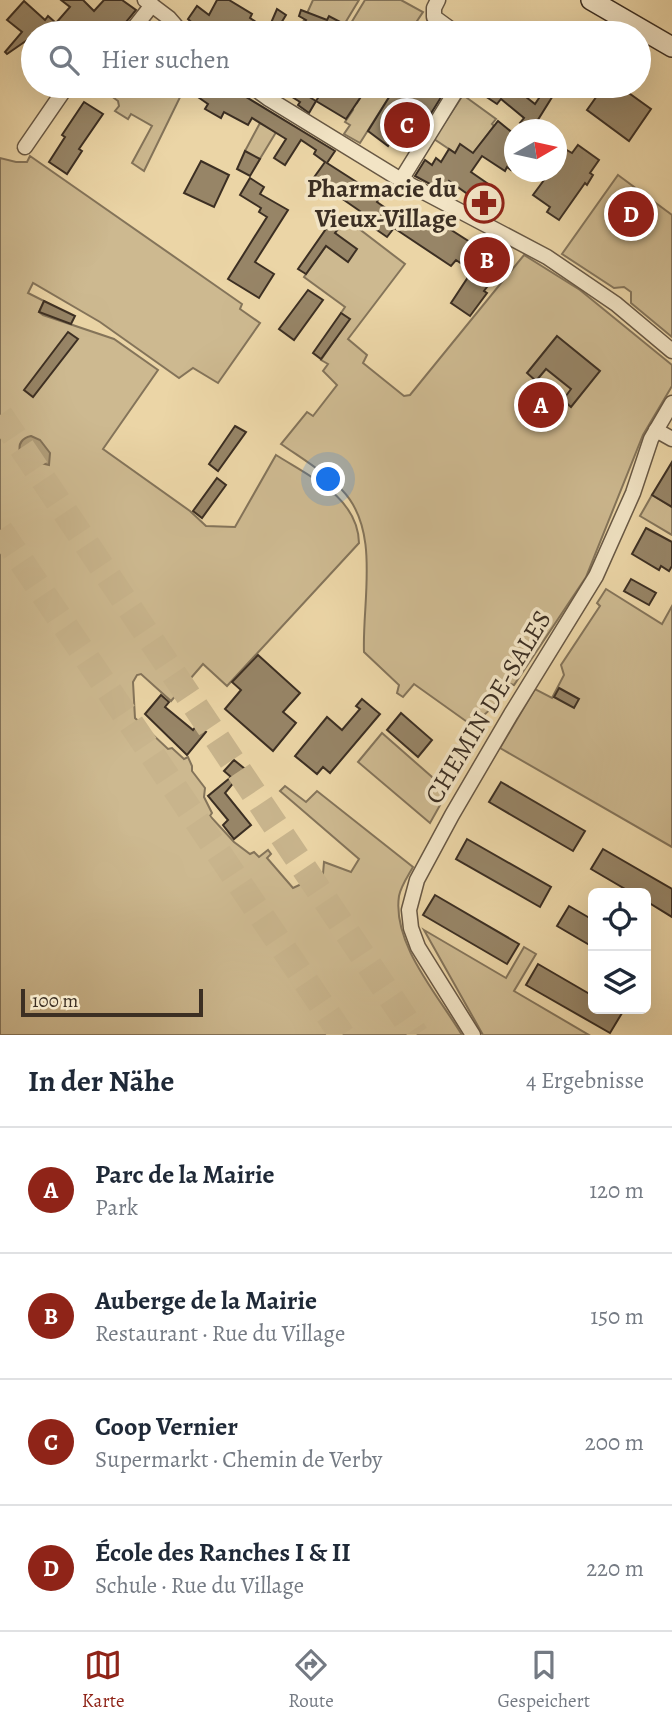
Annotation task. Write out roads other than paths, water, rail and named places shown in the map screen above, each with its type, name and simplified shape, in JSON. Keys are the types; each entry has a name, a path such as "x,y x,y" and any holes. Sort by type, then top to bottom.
{"main road":[{"path":"591,0 627,21"},
{"path":"619,0 672,33"},
{"path":"651,35 672,47"}],"street":[{"path":"438,0 434,8 438,21"},
{"path":"137,21 149,2 172,21"},
{"path":"25,148 59,98"},
{"path":"268,98 401,180 547,257 616,304 672,351"},
{"path":"401,180 452,98"},
{"name":"CHEMIN DE-SALES","path":"473,1035 413,933 409,910 413,889 463,795 596,576 633,493 656,430 672,402"},
{"path":"656,430 672,439"}],"tunnel":[{"path":"0,415 416,1035"},
{"path":"0,530 342,1035"}],"place":[{"name":"Coop Vernier","path":"407,125"},
{"name":"Pharmacie du Vieux-Village","path":"484,203"},
{"name":"École des Ranches I & II","path":"631,214"},
{"name":"Auberge de la Mairie","path":"487,260"},
{"name":"Parc de la Mairie","path":"541,405"}]}
